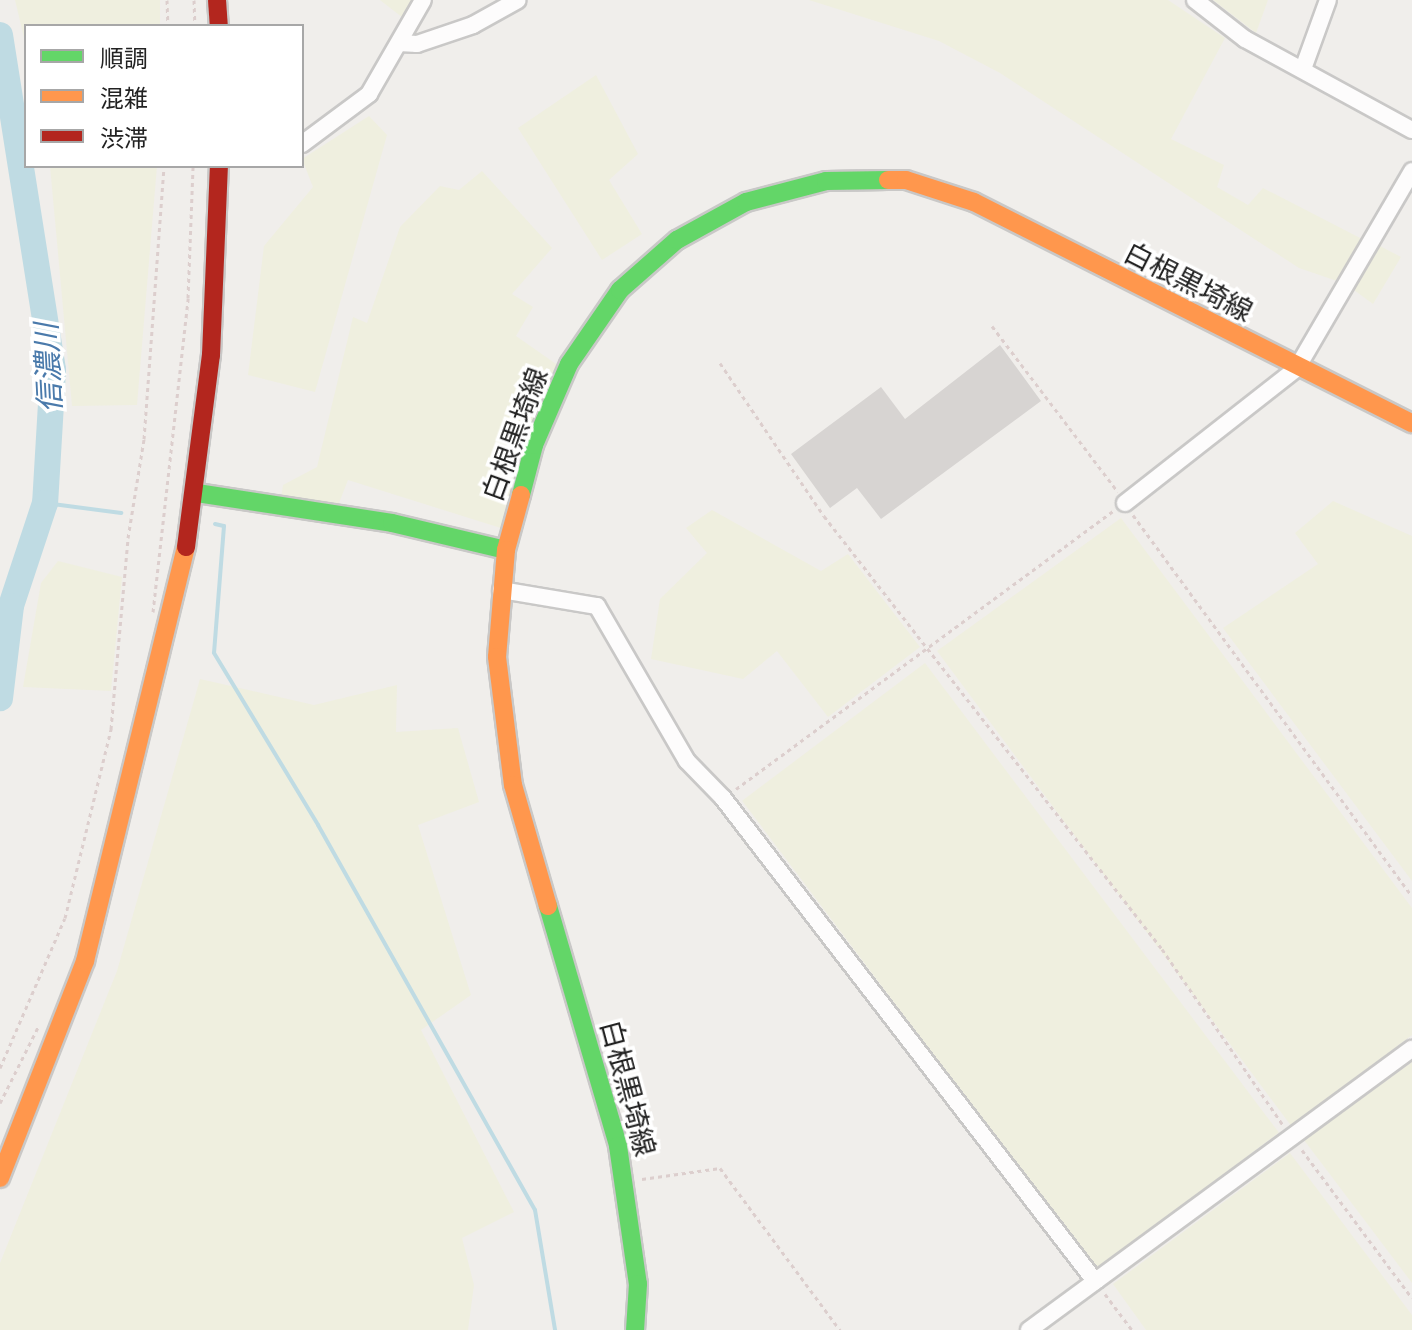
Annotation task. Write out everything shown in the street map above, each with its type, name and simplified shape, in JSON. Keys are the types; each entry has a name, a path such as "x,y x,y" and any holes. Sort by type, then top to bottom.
{"main road":[{"path":"217,0 219,24"},
{"path":"0,1178 85,961 180,584 197,493 211,355 219,168"},
{"name":"白根黒埼線","path":"635,1330 638,1284 625,1181 608,1107 510,774 498,689 501,590 506,550 551,401 620,290 646,264 711,218 786,189 868,177 942,188 1412,423"},
{"path":"197,493 392,523 506,550"}],"street":[{"path":"304,143 369,94 423,0"},
{"path":"399,43 417,44 473,25 518,0"},
{"path":"1195,0 1245,39 1412,130"},
{"path":"1303,69 1328,0"},
{"path":"1125,503 1297,368 1412,171"},
{"path":"501,590 597,606 687,761 723,798 1095,1281"},
{"path":"1029,1330 1293,1140 1412,1049"}],"path":[{"path":"167,0 168,24"},
{"path":"194,0 195,24"},
{"path":"0,1068 65,918 111,729 128,538 144,439 164,168"},
{"path":"153,613 188,298 193,168"},
{"path":"992,326 1412,896"},
{"path":"720,363 824,516 1162,949 1293,1140 1412,1298"},
{"path":"723,798 1125,503"},
{"path":"625,1181 720,1168 840,1330"},
{"path":"1095,1281 1132,1330"}],"green space":[{"path":"15,0 160,0 160,24 24,24 24,38"},
{"path":"380,0 416,0 407,21"},
{"path":"809,0 1168,0 1225,38 1171,139 1224,165 1217,187 1248,205 1263,188 1364,240 1340,282 1299,268 1000,73 939,41"},
{"path":"1213,0 1268,0 1256,33"},
{"path":"596,75 638,154 609,180 642,234 602,260 518,128"},
{"path":"369,116 387,135 315,392 248,375 264,246 313,187 304,158"},
{"path":"50,168 157,168 137,405 72,406"},
{"path":"482,171 552,248 512,294 533,307 516,336 559,366 504,529 348,480 337,508 281,498 283,485 317,467 353,317 367,323 400,227 440,186 459,190"},
{"path":"1378,245 1401,257 1373,304 1354,290"},
{"path":"1333,501 1412,536 1412,881 1223,628 1318,564 1295,533"},
{"path":"712,510 821,571 848,554 920,647 828,717 777,651 743,679 651,659 660,599 707,553 686,528"},
{"path":"1121,518 1412,908 1412,1035 1292,1127 937,651"},
{"path":"58,561 122,577 111,691 23,687 41,583"},
{"path":"925,663 1279,1133 1096,1270 742,801"},
{"path":"200,679 314,705 397,685 396,732 458,728 479,802 418,825 471,995 421,1030 514,1212 462,1238 474,1285 468,1330 0,1330 0,1263 117,971"},
{"path":"1412,1062 1412,1283 1304,1140"},
{"path":"1290,1153 1412,1315 1412,1330 1146,1330 1113,1284"}],"building":[{"path":"1000,345 1041,401 881,519 857,488 830,508 791,454 881,387 905,419"}],"waterway":[{"name":"信濃川","path":"0,35 53,370 45,503 11,606 0,698"},
{"path":"45,503 121,513"},
{"path":"215,524 224,526 214,653 318,825 535,1210 555,1330"}],"traffic: fast":[{"path":"521,495 534,445 569,364 620,290 677,240 746,202 826,181 888,180"},
{"path":"197,493 392,523 506,550"},
{"path":"548,906 618,1146 638,1284 635,1330"}],"traffic: slow":[{"path":"888,180 906,180 974,202 1412,423"},
{"path":"521,495 506,550 497,657 513,785 548,906"},
{"path":"0,1178 85,961 186,547"}],"traffic: jam":[{"path":"217,0 219,24"},
{"path":"186,547 211,355 219,168"}]}
